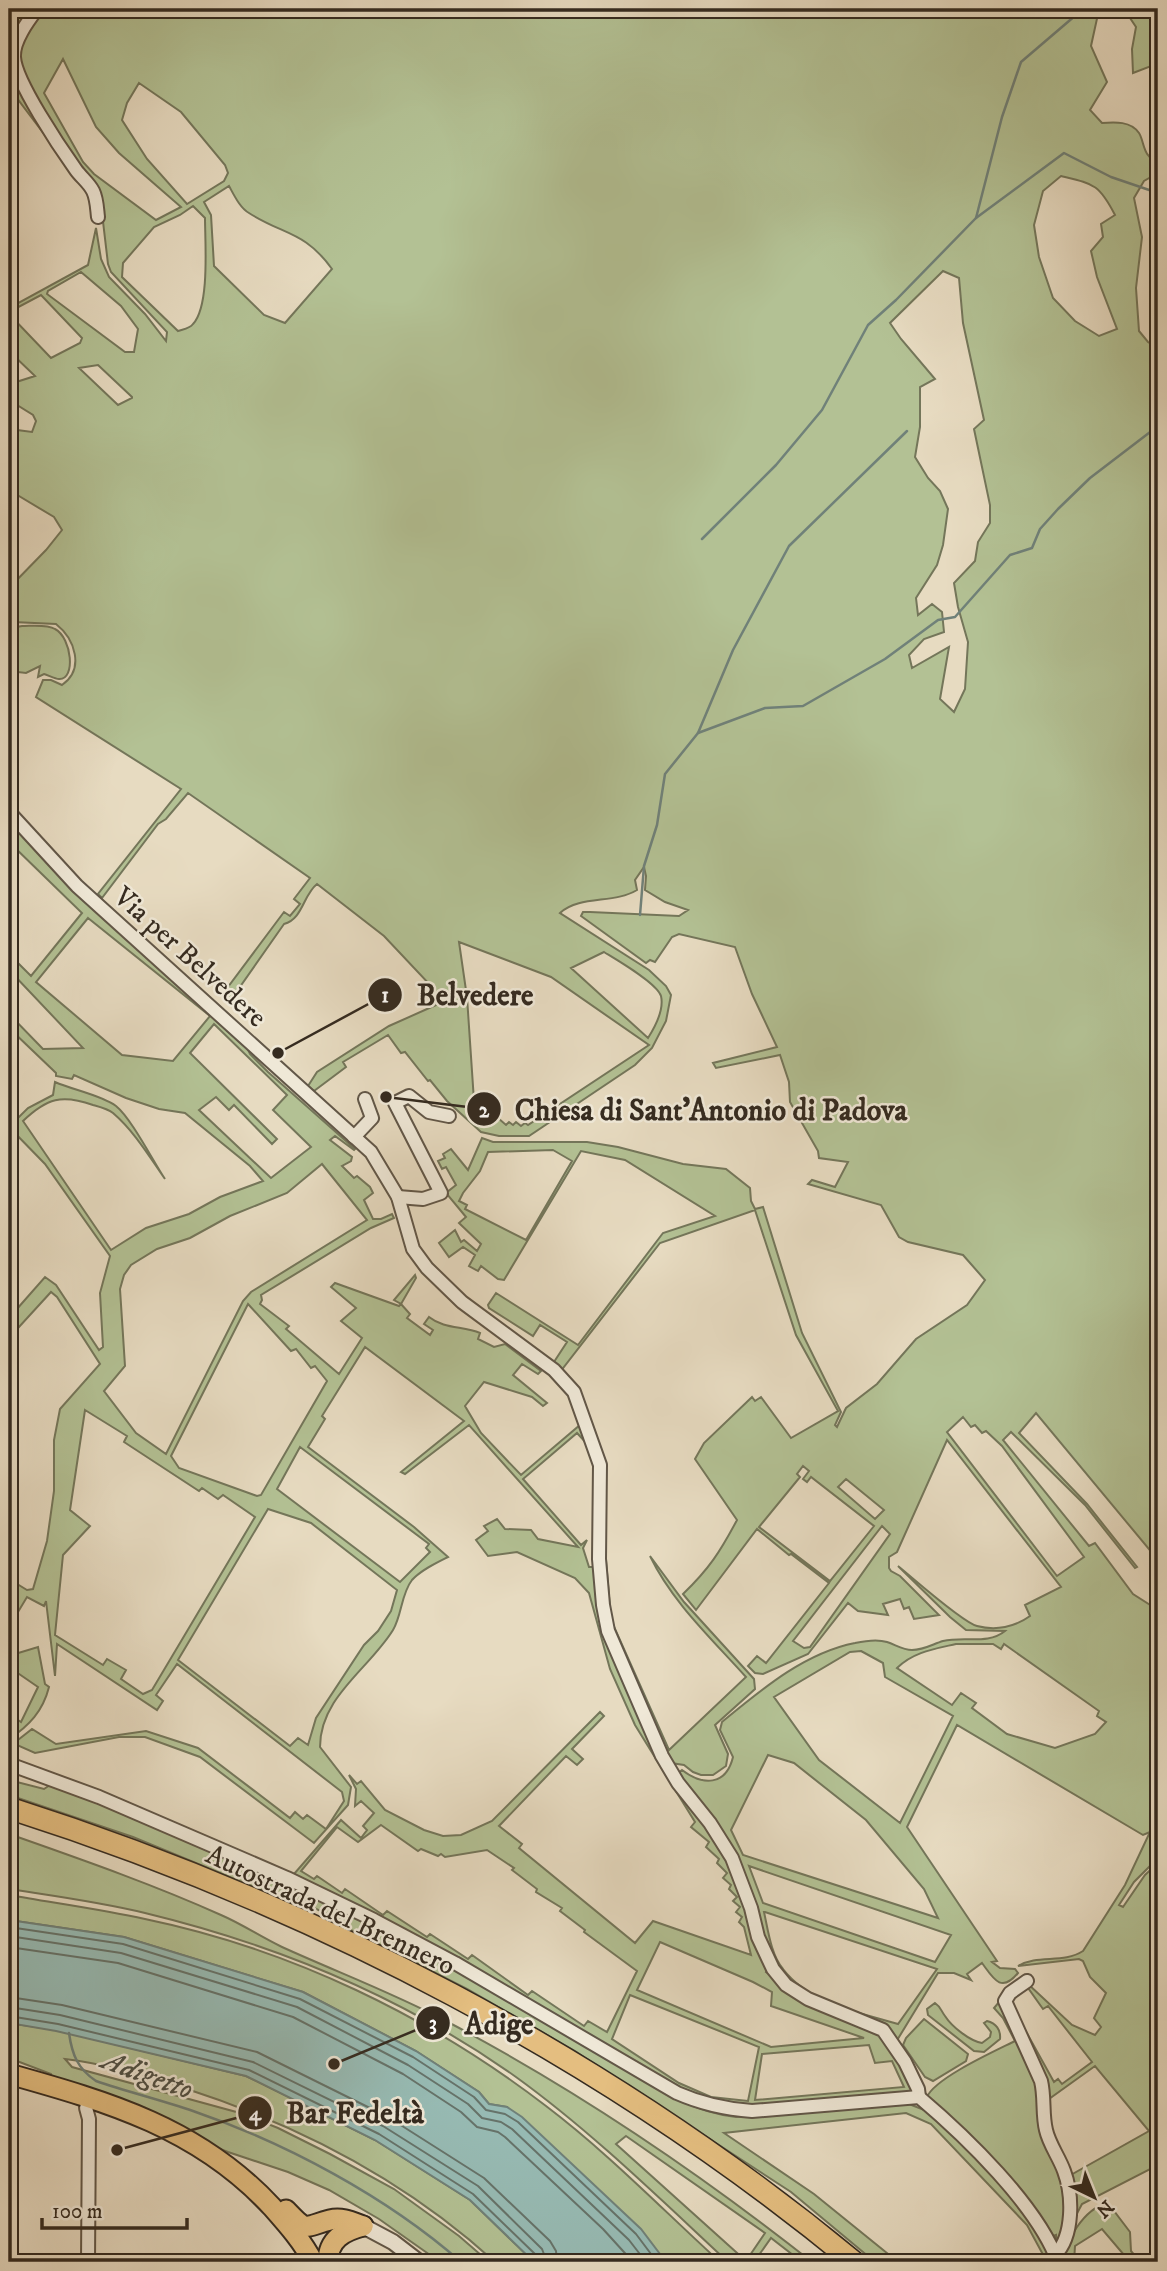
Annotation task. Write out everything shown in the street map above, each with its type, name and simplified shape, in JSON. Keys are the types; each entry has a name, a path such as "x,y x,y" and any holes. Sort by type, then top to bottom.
{"highway":[{"name":"Autostrada del Brennero","path":"9,1808 90,1834 236,1891 380,1958 524,2035 659,2118 746,2179 854,2262"},
{"name":"Autostrada del Brennero","path":"9,1822 88,1847 233,1905 388,1976 518,2046 649,2127 834,2262"},
{"path":"9,2074 158,2123 193,2141 238,2174 283,2220 303,2261"},
{"path":"9,2082 153,2132 189,2149 209,2162 277,2227 303,2261"},
{"path":"238,2174 264,2186 298,2222 307,2227 344,2219 363,2226"},
{"path":"328,2262 328,2253 336,2239 345,2231 363,2226"}],"street":[{"path":"37,9 16,47 15,62 24,86 75,169 93,190 98,217"},
{"name":"Via per Belvedere","path":"9,812 77,886 371,1152 398,1197 413,1249 429,1271 463,1302 554,1370 569,1385 578,1400 599,1458 602,1476 599,1553 608,1631 666,1763 732,1858 751,1908 758,1937 773,1969 786,1985 808,2000 883,2031 905,2062 919,2097"},
{"path":"398,1197 423,1199 441,1193 395,1103 409,1096 429,1112 449,1116"},
{"path":"354,1137 372,1118 365,1099"},
{"path":"9,1763 99,1797 287,1878 373,1920 455,1963 677,2093 703,2105 752,2111 919,2097 940,2114 1025,2206 1057,2258"},
{"path":"1027,1981 1010,1993 1005,2001 1041,2081 1047,2133 1068,2183 1069,2231 1057,2258"},
{"path":"86,2108 89,2119 88,2262"},
{"path":"363,2226 387,2238 419,2262"}],"green space":[{"path":"9,9 33,9 9,58"},
{"path":"40,9 1119,9 1098,14 1091,46 1107,82 1090,110 1102,123 1122,123 1136,129 1146,153 1156,164 1158,173 1144,181 1134,198 1142,237 1136,288 1139,331 1148,342 1158,348 1158,1560 1036,1413 1019,1433 1087,1504 1137,1567 1135,1568 1085,1505 1011,1432 1003,1440 1089,1546 1095,1543 1133,1594 1158,1610 1158,1858 1134,1882 1119,1905 1123,1907 1145,1875 1158,1863 1158,2170 1152,2168 1082,2204 1072,2223 1069,2176 1149,2131 1095,2066 1049,2099 1009,2001 1054,2082 1058,2079 1062,2084 1092,2062 1048,2006 1043,2009 1026,1985 1072,2025 1095,2035 1101,2027 1094,2018 1106,1993 1090,1977 1083,1961 1079,1959 1018,1966 1034,1960 1067,1957 1083,1951 1125,1885 1150,1832 1143,1835 957,1725 907,1827 997,1961 992,1962 1000,1968 1015,1969 1018,1973 1007,1982 998,1982 982,1963 967,1974 971,1980 954,1973 938,1973 896,2042 818,2002 786,1981 766,1948 758,1909 736,1852 733,1852 677,1774 682,1770 706,1781 725,1774 733,1757 720,1730 722,1722 784,1674 818,1655 867,1641 883,1641 916,1650 943,1641 991,1638 1005,1631 966,1630 898,1566 960,1617 977,1626 991,1628 1005,1627 1024,1620 1030,1616 1025,1605 1061,1587 947,1440 897,1552 889,1557 891,1571 900,1576 939,1615 914,1619 909,1607 904,1609 900,1599 883,1604 888,1615 858,1611 848,1603 808,1654 763,1674 755,1673 748,1666 757,1656 766,1663 829,1583 757,1529 696,1610 683,1594 713,1560 737,1520 695,1459 704,1443 752,1397 755,1401 761,1397 791,1438 838,1411 796,1335 755,1210 660,1243 560,1372 552,1365 567,1342 540,1325 533,1336 489,1308 488,1305 496,1293 578,1345 663,1233 715,1216 625,1160 581,1151 504,1280 498,1279 481,1266 478,1271 469,1266 475,1255 463,1247 449,1257 439,1243 455,1230 461,1242 464,1240 477,1251 481,1244 459,1223 466,1217 446,1193 456,1185 446,1167 442,1169 438,1161 445,1158 443,1154 451,1149 468,1170 482,1138 493,1142 587,1142 683,1164 726,1169 750,1188 755,1209 763,1207 802,1333 841,1412 835,1425 837,1427 846,1408 877,1384 916,1339 967,1305 985,1280 963,1255 908,1242 899,1237 881,1205 808,1184 812,1180 835,1187 848,1162 819,1158 818,1151 790,1102 789,1082 780,1055 716,1068 713,1063 777,1047 752,994 735,947 679,934 672,937 655,962 650,960 646,963 581,916 583,912 590,912 679,916 688,910 665,902 645,890 644,867 635,880 637,890 618,897 577,904 560,913 649,970 666,986 671,995 666,1021 652,1048 635,1065 529,1136 499,1136 481,1132 447,1101 405,1052 401,1053 388,1035 343,1062 346,1067 314,1091 308,1086 317,1072 389,1026 436,1005 428,994 433,988 384,936 317,884 295,917 284,924 230,1001 222,995 284,912 290,916 300,904 294,899 310,878 188,793 166,819 158,824 102,898 98,894 181,789 36,697 43,680 62,685 69,678 75,663 75,654 63,630 56,624 13,622 9,612 9,588 62,530 54,517 9,490 9,429 32,432 36,421 33,415 9,400 9,379 13,383 35,376 9,351 9,314 51,358 80,343 82,338 41,295 9,312 9,308 88,265 96,228 101,259 109,277 145,314 166,341 167,332 111,272 100,196 77,167 28,86 19,58 23,40","holes":["63,59 96,127 119,153 181,207 156,220 94,174 83,162 44,93","139,83 181,112 225,165 228,173 224,181 187,204 147,159 122,120 127,103","1061,176 1088,184 1100,191 1115,215 1101,224 1103,237 1091,251 1097,277 1117,329 1099,336 1075,321 1053,298 1039,257 1034,225 1043,191","229,186 246,211 303,240 332,269 285,323 264,315 214,266 211,215 204,202","193,206 205,218 204,289 198,315 190,327 178,331 122,277 123,263 154,227","943,271 959,278 963,323 984,420 974,429 990,505 990,523 978,542 975,561 954,583 968,642 965,689 954,712 940,699 949,647 912,668 909,655 924,639 944,632 942,612 932,604 918,615 916,598 937,565 948,509 940,491 915,457 920,427 920,387 935,379 890,323","81,272 121,306 138,329 134,352 125,352 47,294 48,291","98,365 132,398 118,405 79,368","459,942 551,977 649,1045 528,1125 525,1123 521,1126 516,1122 506,1125 498,1118 495,1120 474,1101 467,997","604,952 645,978 658,991 662,1001 658,1018 648,1038 571,968","553,1150 572,1161 526,1240 465,1209 467,1205 459,1201 480,1171 488,1152","963,1417 971,1427 975,1425 982,1433 986,1431 1002,1446 1084,1557 1057,1576 947,1432","803,1466 809,1471 803,1479 807,1482 811,1477 874,1526 830,1581 759,1527 800,1477 797,1474","846,1479 884,1510 875,1519 838,1487","882,1526 890,1534 810,1647 804,1648 793,1641","956,1644 993,1644 1001,1649 1004,1644 1099,1711 1097,1716 1106,1722 1095,1734 1055,1748 1007,1734 972,1708 976,1703 961,1693 952,1705 897,1668 910,1658","861,1651 883,1663 885,1677 953,1716 900,1823 819,1760 774,1697 850,1652","768,1755 794,1763 866,1820 924,1889 938,1918 743,1855 731,1830","749,1866 951,1935 935,1962 763,1903","764,1912 937,1969 898,2024 851,2011 807,1991 783,1969 770,1942"]},
{"path":"1124,9 1158,9 1158,70 1151,66 1133,73 1132,49 1136,27"},
{"path":"9,58 69,167 16,97 9,111 13,94 9,91"},
{"path":"48,626 61,634 70,658 68,673 64,678 57,679 44,674 38,677 40,666 26,673 18,672 9,682 9,633 11,628"},
{"path":"9,818 246,1045 250,1054 268,1072 355,1149 335,1136 330,1140 352,1157 351,1161 342,1166 354,1178 357,1176 370,1187 373,1193 364,1200 373,1219 392,1214 394,1218 371,1228 261,1295 260,1304 289,1326 286,1329 339,1374 362,1338 341,1321 356,1308 331,1287 335,1283 399,1306 401,1304 410,1314 407,1318 430,1335 433,1330 424,1324 429,1317 441,1324 480,1333 478,1339 494,1347 505,1344 541,1371 538,1374 522,1364 513,1375 547,1403 543,1406 532,1397 484,1382 465,1406 481,1433 521,1475 580,1425 589,1446 577,1433 523,1479 581,1545 587,1540 583,1548 589,1567 596,1567 597,1593 640,1708 731,1863 768,1967 766,1972 881,2033 915,2091 909,2094 764,2107 699,2100 295,1877 294,1874 341,1820 361,1838 367,1830 363,1826 374,1813 361,1801 355,1806 356,1789 349,1775 357,1784 361,1781 385,1810 424,1830 443,1836 461,1835 492,1821 600,1712 604,1716 572,1749 583,1759 577,1765 566,1756 499,1826 522,1844 519,1848 635,1943 653,1921 751,1955 744,1927 739,1922 742,1917 736,1912 740,1907 733,1901 737,1897 729,1889 731,1885 723,1878 727,1873 717,1863 719,1859 706,1847 709,1842 691,1827 695,1822 635,1725 610,1669 589,1593 575,1578 517,1552 488,1556 476,1540 488,1531 484,1526 497,1519 505,1529 531,1530 538,1539 578,1547 469,1425 405,1474 401,1472 464,1421 365,1347 322,1416 325,1419 308,1447 414,1527 448,1557 412,1580 393,1630 337,1698 328,1713 322,1729 320,1747 351,1787 348,1805 314,1843 200,1757 145,1737 119,1737 35,1753 15,1744 9,1747 32,1729 56,1744 146,1731 198,1748 290,1818 295,1812 303,1819 307,1815 326,1829 344,1801 342,1792 177,1664 156,1695 163,1701 157,1710 57,1644 55,1676 46,1601 44,1606 27,1597 9,1627 9,1579 27,1590 33,1589 47,1541 54,1491 54,1440 60,1409 100,1364 57,1297 51,1292 9,1338 9,1318 45,1277 56,1285 99,1350 103,1347 100,1293 110,1256 45,1164 9,1127 9,1112 17,1119 28,1108 53,1095 55,1082 110,1102 128,1120 165,1179 128,1128 106,1109 72,1100 55,1100 40,1107 23,1121 111,1250 146,1228 189,1214 220,1197 263,1181 250,1166 185,1113 159,1109 126,1098 74,1075 72,1079 56,1076 9,1028 9,1014 43,1049 83,1048 11,972 9,954 31,976 82,913 9,842","holes":["88,918 210,1016 173,1061 122,1055 36,982","214,1024 287,1095 273,1110 311,1147 271,1178 199,1110 216,1097 229,1110 234,1105 272,1144 277,1139 190,1053","322,1164 367,1220 251,1292 243,1301 166,1454 136,1433 104,1391 125,1366 120,1289 124,1275 131,1265 157,1249 190,1238 230,1216 287,1193","248,1304 291,1351 296,1349 311,1368 315,1366 327,1381 261,1495 257,1496 179,1468 171,1456","85,1410 127,1436 124,1442 199,1491 202,1488 218,1499 223,1495 255,1517 152,1690 143,1694 121,1679 126,1670 107,1659 103,1665 55,1635 63,1555 90,1526 70,1510","300,1447 429,1544 426,1548 430,1552 400,1582 277,1489","268,1509 311,1523 397,1590 391,1611 378,1631 364,1645 316,1718 308,1745 298,1738 290,1746 178,1660","381,1825 418,1851 421,1849 438,1856 487,1850 514,1868 512,1870 537,1889 536,1892 562,1908 560,1911 585,1930 584,1932 637,1971 607,2032 588,2021 584,2026 532,1991 528,1995 472,1955 468,1959 430,1934 427,1937 387,1911 383,1915 345,1889 342,1893 317,1876 314,1879 301,1871 337,1827 358,1842","660,1942 772,1992 771,2006 864,2038 771,2047 637,1990","630,1995 759,2047 748,2101 711,2097 679,2083 612,2039","869,2045 875,2063 892,2061 904,2087 755,2100 762,2054"]},
{"path":"415,1275 416,1278 401,1304 394,1300"},
{"path":"604,1536 611,1620 669,1750 746,1677 681,1604 650,1556 684,1602 754,1679 755,1689 715,1725 728,1754 726,1766 713,1775 701,1775 684,1765 671,1763 608,1622"},
{"path":"9,1639 15,1654 38,1647 45,1684 49,1687 34,1717 9,1739 9,1714 21,1722 38,1687 9,1667"},
{"path":"9,1780 44,1789 50,1785 209,1849 313,1896 466,1974 656,2088 702,2110 736,2117 895,2103 909,2104 932,2113 992,2175 1033,2223 1053,2262 1047,2262 1027,2225 931,2124 906,2113 724,2133 814,2194 898,2262 875,2262 791,2192 575,2051 467,1989 337,1923 338,1919 295,1899 293,1903 133,1837 9,1795"},
{"path":"9,1834 142,1882 229,1919 282,1947 426,2011 542,2075 680,2164 812,2262 802,2262 771,2238 754,2262 728,2262 625,2166 516,2077 430,2023 338,1977 243,1941 194,1926 77,1899 9,1889","holes":["626,2136 765,2233 746,2261 616,2144"]},
{"path":"9,1895 128,1915 252,1948 356,1990 406,2015 501,2073 569,2124 720,2262 666,2262 507,2107 489,2104 479,2092 416,2051 303,1992 124,1937 9,1920"},
{"path":"999,2002 1029,2060 1064,2183 1065,2225 1056,2246 1056,2235 1050,2237 927,2097 953,2074 1015,2041 1003,2018 994,2008"},
{"path":"935,2003 952,2025 972,2039 982,2043 990,2037 991,2032 984,2023 987,2021 997,2027 1000,2039 984,2052 974,2051 928,2015 927,2009"},
{"path":"924,2019 968,2054 966,2061 933,2081 925,2077 903,2045"},
{"path":"9,2023 56,2030 246,2076 375,2140 470,2200 534,2262 495,2262 425,2205 387,2181 349,2158 268,2119 155,2079 65,2059 72,2067 240,2113 278,2128 394,2189 459,2236 489,2262 440,2262 379,2219 329,2190 288,2172 228,2152 54,2085 51,2074 9,2058"},
{"path":"1106,2204 1130,2232 1131,2251 1140,2262 1130,2262 1102,2229 1075,2246 1074,2262 1063,2262 1067,2245 1077,2227 1091,2212"}],"water":[{"path":"9,1920 124,1937 303,1992 416,2051 479,2092 489,2104 507,2107 522,2117 641,2229 666,2262 534,2262 470,2200 375,2140 246,2076 56,2031 9,2023"}],"waterway":[{"path":"976,218 1002,117 1021,62 1083,9"},
{"path":"702,539 776,465 822,410 868,325 976,218 1064,153 1111,177 1158,193"},
{"path":"698,733 765,708 803,706 885,659 938,620 955,617 1010,555 1032,548 1040,529 1090,478 1158,426"},
{"path":"640,915 644,866 657,825 665,774 698,733 733,650 789,546 907,431"},
{"name":"Adigetto","path":"69,2033 77,2061 96,2081 193,2111 299,2156 401,2215 461,2262"}],"place":[{"name":"Belvedere","path":"278,1053"},
{"name":"Chiesa di Sant'Antonio di Padova","path":"386,1097"},
{"name":"Adige","path":"334,2064"},
{"name":"Bar Fedeltà","path":"117,2150"}]}
